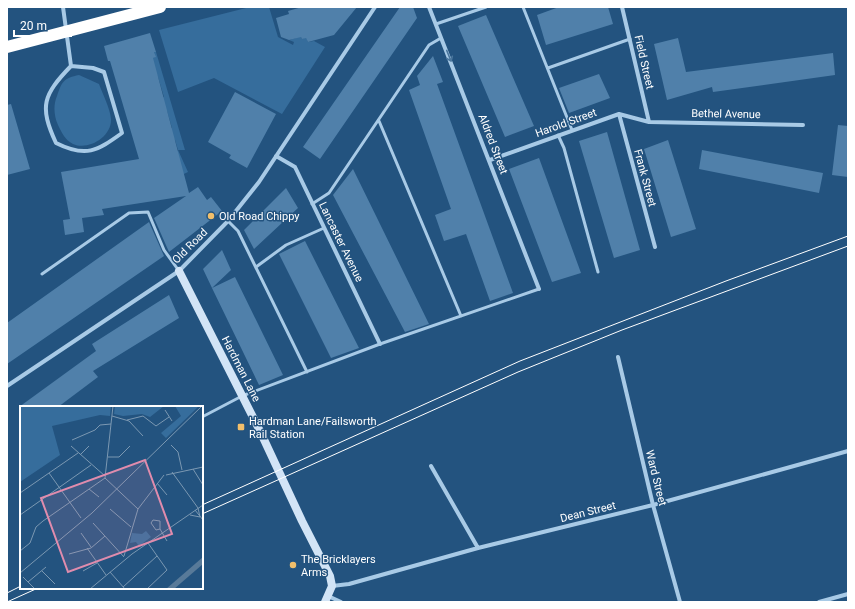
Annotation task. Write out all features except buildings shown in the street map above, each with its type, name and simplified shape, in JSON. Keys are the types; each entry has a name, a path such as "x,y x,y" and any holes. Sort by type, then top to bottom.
{"highway":[{"path":"7,46 160,7"}],"street":[{"path":"63,7 71,66"},
{"name":"Old Road","path":"7,386 179,271 228,222 249,196 374,7"},
{"name":"Aldred Street","path":"429,7 490,160 539,289"},
{"name":"Field Street","path":"622,7 649,122"},
{"path":"71,66 93,68 104,72 122,133 100,149 82,152 69,150 56,143 49,128 46,113 46,97 55,83 71,66"},
{"path":"619,114 649,122"},
{"name":"Harold Street","path":"490,160 619,114"},
{"name":"Frank Street","path":"619,114 655,247"},
{"name":"Bethel Avenue","path":"649,122 803,125"},
{"name":"Lancaster Avenue","path":"276,156 295,168 380,344"},
{"name":"Hardman Lane","path":"179,271 330,576 332,586"},
{"name":"Ward Street","path":"618,357 653,505 680,602"},
{"name":"Dean Street","path":"332,586 349,584 478,548 653,505 848,452"},
{"path":"431,466 478,548"},
{"path":"332,586 326,599 341,602"},
{"path":"819,602 848,594"}],"lane":[{"path":"436,24 486,7"},
{"path":"523,7 572,130"},
{"path":"312,204 329,193 429,45 441,38"},
{"path":"548,68 630,39"},
{"path":"379,121 461,316"},
{"path":"558,135 564,148 598,272"},
{"path":"42,274 129,213 148,212 164,250 179,271"},
{"path":"228,222 238,231 307,372"},
{"path":"256,267 286,245 324,228"},
{"path":"203,417 242,396 380,344 539,289"}],"shaded area":[{"path":"250,7 269,7 278,37 293,45 294,42 289,40 296,38 300,34 302,39 306,37 308,42 314,41 325,47 282,114 214,78 178,92 159,30"},
{"path":"154,52 156,52 185,150 178,150 175,140 159,131 172,128 167,111 150,101 164,97 158,77 148,60 155,57"},
{"path":"79,75 99,84 108,106 111,119 108,131 103,137 92,144 85,146 73,144 66,138 58,125 54,110 56,99 64,81 70,77"},
{"path":"178,150 188,172 171,180"}],"tram line":[{"path":"203,505 520,361 726,281 848,236"},
{"path":"203,514 518,372 622,330 848,246"},
{"path":"7,593 20,586"},
{"path":"7,602 36,589"}],"place":[{"name":"Old Road Chippy","path":"211,216"},
{"name":"Hardman Lane/Failsworth Rail Station","path":"241,427"},
{"name":"The Bricklayers Arms","path":"293,565"}]}
